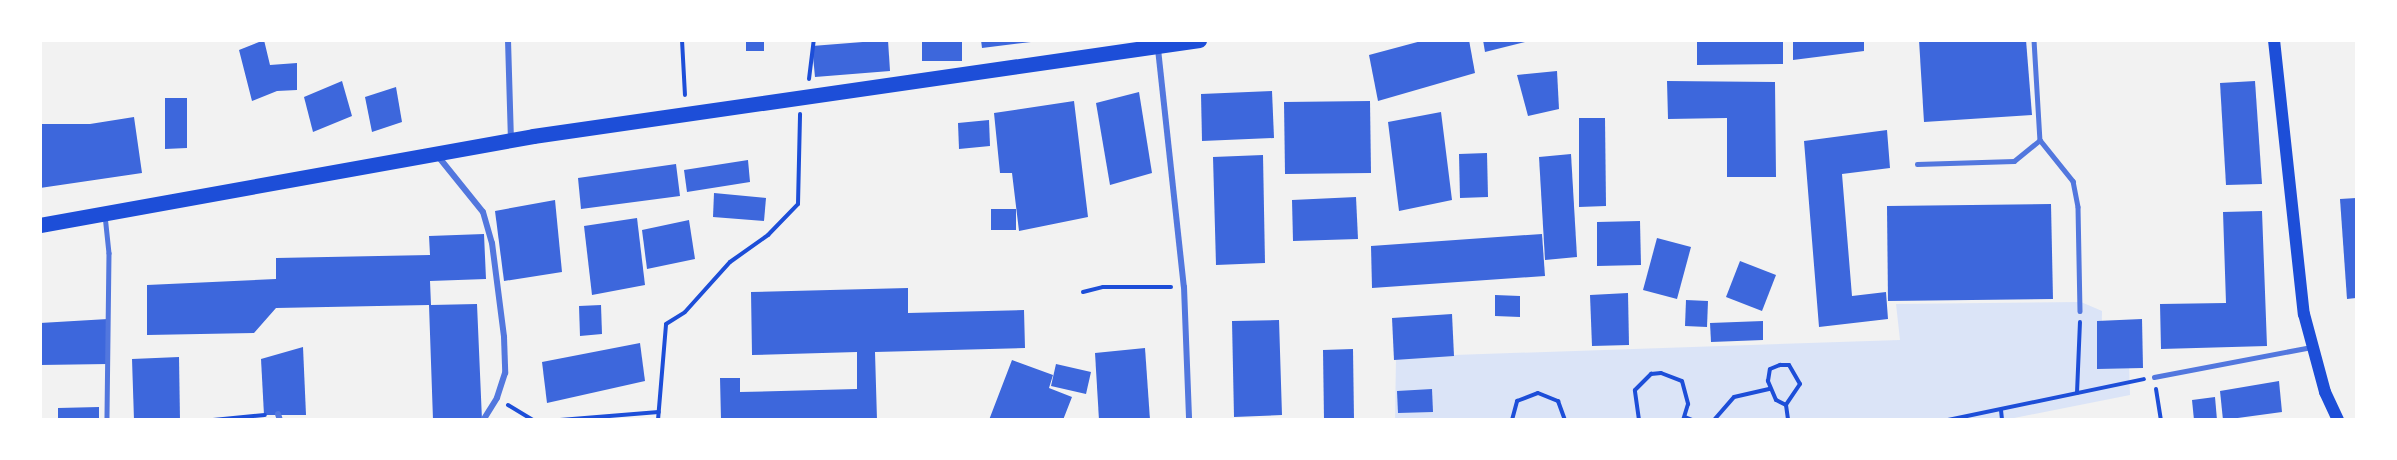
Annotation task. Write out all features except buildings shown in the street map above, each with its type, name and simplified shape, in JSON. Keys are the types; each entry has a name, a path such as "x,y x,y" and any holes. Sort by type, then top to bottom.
{"main road":[{"path":"40,225 511,140 1158,50 1177,42 1199,40"},
{"path":"2274,40 2304,315 2312,347 2338,420"}],"street":[{"path":"508,40 511,140"},
{"path":"1158,50 1184,287 1189,420"},
{"path":"437,155 483,212 492,243 504,337 505,373 497,398 483,420"}],"lane":[{"path":"2034,40 2040,140 2073,181 2078,207 2080,311"},
{"path":"1917,164 2014,161 2040,140"},
{"path":"105,214 109,253 107,420"},
{"path":"2154,377 2312,347"}],"path":[{"path":"682,40 686,114"},
{"path":"658,420 666,324 685,312 730,262 768,235 798,204 804,98 814,40"},
{"path":"1083,291 1103,287 1184,287"},
{"path":"2077,393 2080,311"},
{"path":"1786,405 1776,400 1770,389 1770,369 1789,365 1800,384 1786,405 1788,420"},
{"path":"1640,420 1635,390 1651,374 1661,373 1682,381 1688,404 1684,418 1692,420"},
{"path":"1948,420 2154,377 2161,420"},
{"path":"1714,420 1734,397 1770,389"},
{"path":"1512,420 1517,401 1538,393 1558,401 1565,420"},
{"path":"497,398 533,420"},
{"path":"2001,410 2002,420"},
{"path":"560,420 659,412"},
{"path":"213,420 279,417"}],"shaded area":[{"path":"2081,302 2102,311 2101,361 2129,361 2130,395 2009,419 1395,420 1396,357 1900,340 1896,304"}]}
